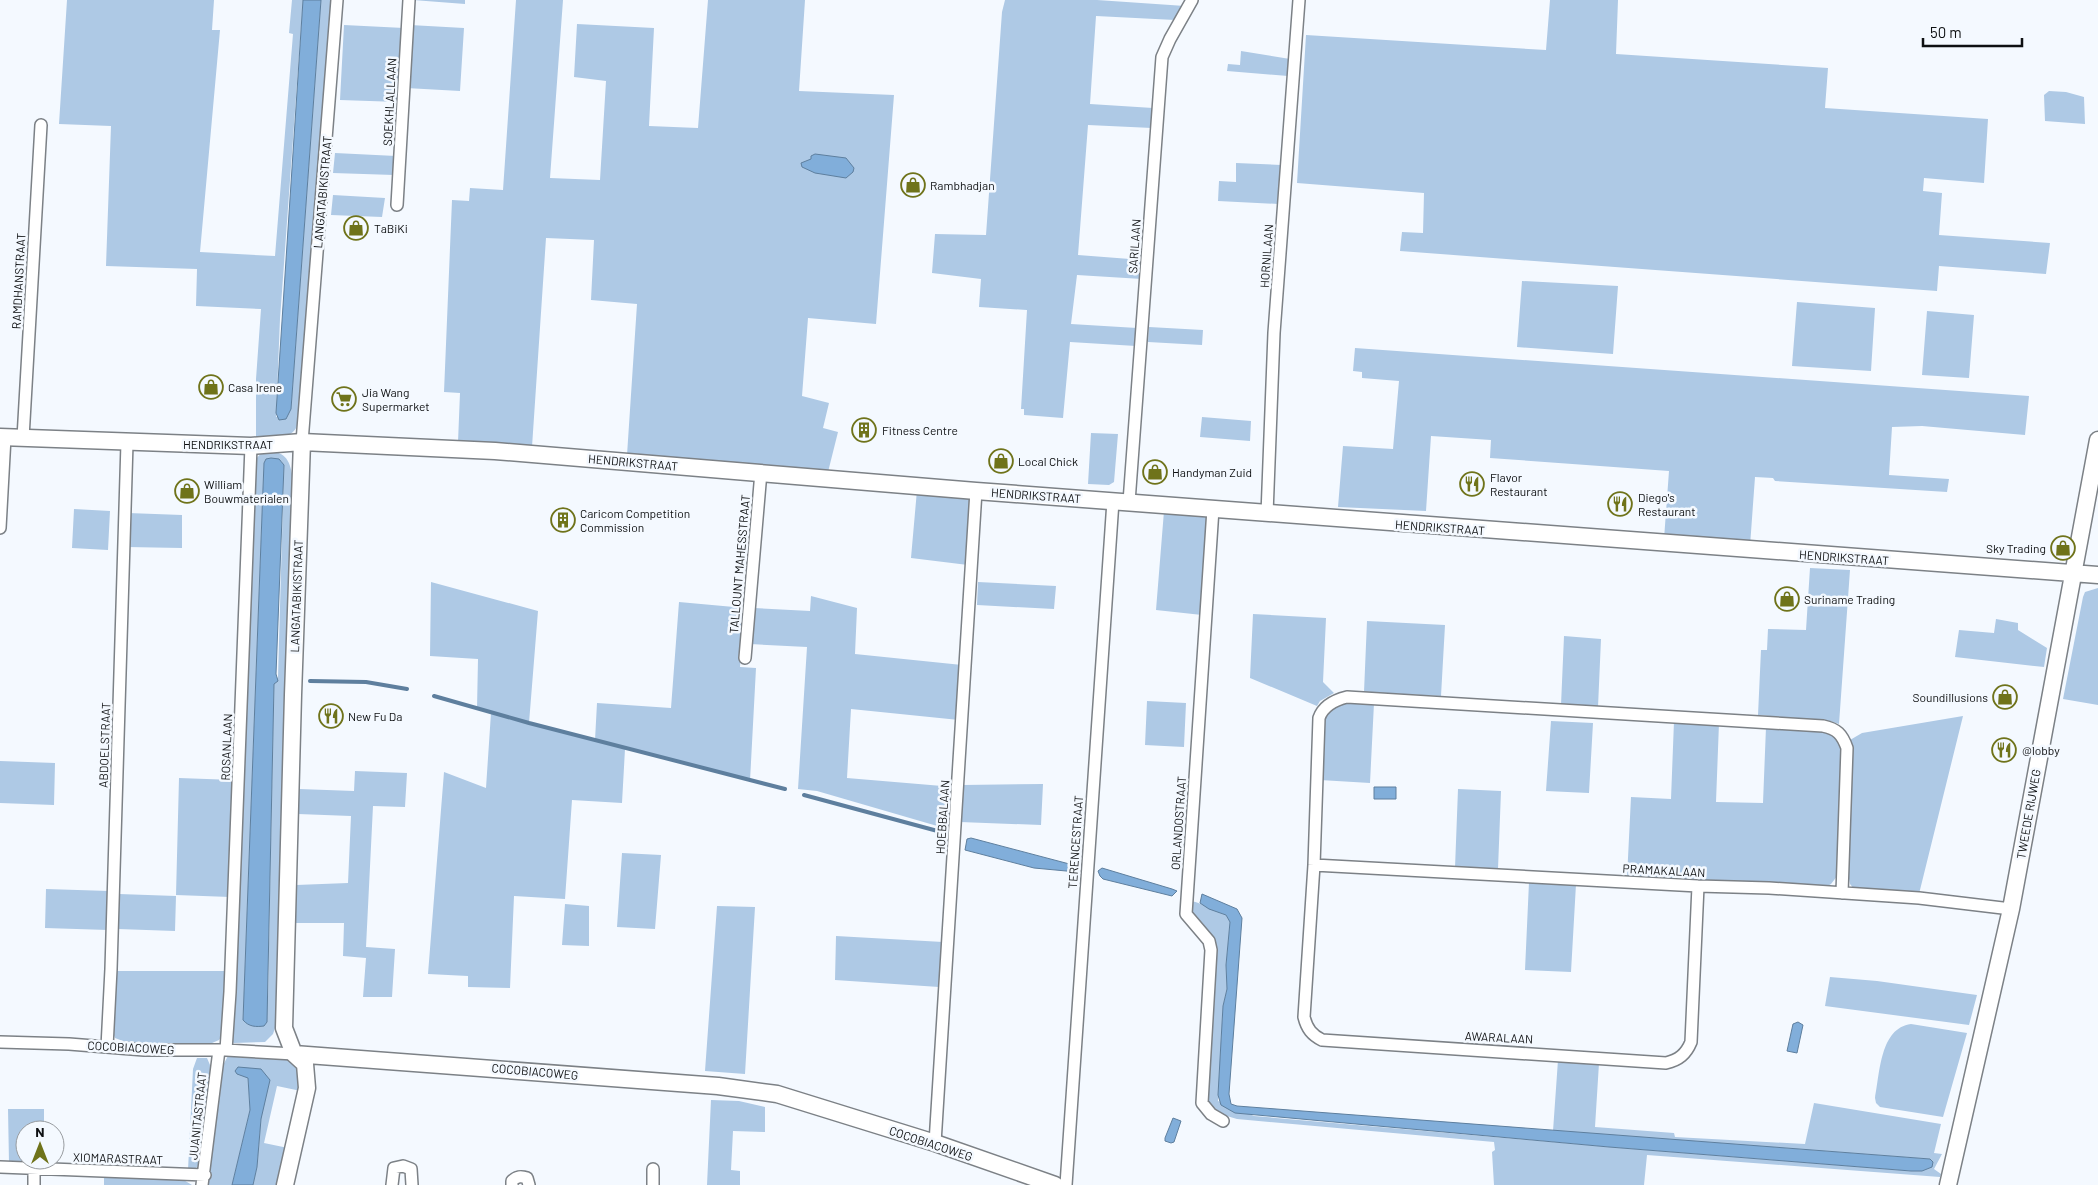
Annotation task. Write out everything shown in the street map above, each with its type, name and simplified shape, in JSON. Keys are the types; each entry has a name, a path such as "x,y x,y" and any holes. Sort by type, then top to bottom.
{"street":[{"name":"LANGATABIKISTRAAT","path":"285,1185 307,1088 305,1064 294,1054 284,1028 292,695 302,442 337,0"},
{"name":"SOEKHLALLAAN","path":"397,205 409,0"},
{"name":"SARILAAN","path":"1121,501 1162,57 1192,0"},
{"name":"HORNILAAN","path":"1267,514 1274,333 1299,0"},
{"name":"RAMDHANSTRAAT","path":"23,438 40,125"},
{"name":"HENDRIKSTRAAT","path":"3,437 250,446 302,442 385,444 495,451 1267,514 2098,575"},
{"path":"0,528 3,437"},
{"name":"TWEEDE RIJWEG","path":"1948,1185 2011,910 2098,440"},
{"name":"ABDOELSTRAAT","path":"107,1047 127,443"},
{"name":"ROSANLAAN","path":"222,1050 230,992 250,446"},
{"name":"TALLOUNT MAHESSTRAAT","path":"745,658 761,472"},
{"name":"HOEBBALAAN","path":"935,1144 976,491"},
{"name":"TERENCESTRAAT","path":"1066,1185 1121,501"},
{"name":"ORLANDOSTRAAT","path":"1213,509 1186,914 1209,941 1202,1103 1211,1114 1223,1121"},
{"path":"1314,865 1319,718 1326,706 1347,697 1833,728 1840,732 1847,748 1842,893"},
{"name":"PRAMAKALAAN","path":"1314,865 1698,886 1769,888 1919,898 2011,910"},
{"name":"AWARALAAN","path":"1314,865 1304,1018 1306,1025 1316,1037 1322,1040 1666,1063 1677,1060 1684,1054 1691,1042 1698,886"},
{"name":"COCOBIACOWEG","path":"0,1042 144,1050 222,1050 294,1054 710,1085 757,1091 776,1094 935,1144 1055,1185"},
{"name":"JUANITASTRAAT","path":"204,1180 222,1050"},
{"path":"392,1185 394,1168 403,1166 411,1169 412,1185"},
{"name":"XIOMARASTRAAT","path":"0,1167 15,1168"},
{"path":"652,1185 653,1169"},
{"path":"34,1170 34,1185"},
{"name":"XIOMARASTRAAT","path":"49,1170 204,1180"},
{"path":"512,1185 512,1181 521,1176 527,1178 529,1185"}],"shaded area":[{"path":"67,0 214,0 212,30 220,30 200,252 275,256 293,34 289,33 292,0 303,0 280,319 276,417 291,409 321,0 331,0 297,426 290,434 280,437 256,438 256,379 261,309 196,306 197,269 106,266 111,126 59,124"},
{"path":"303,0 321,0 291,409 286,419 279,420 276,413"},
{"path":"413,0 465,0 465,4"},
{"path":"516,0 563,0 550,178 600,180 606,81 574,77 577,24 654,28 649,126 698,128 708,0 805,0 799,91 894,95 876,324 808,318 802,396 829,403 823,428 838,432 828,472 627,455 637,304 591,300 594,240 546,238 532,447 458,442 460,393 444,392 452,200 469,201 470,188 503,190"},
{"path":"1005,0 1097,0 1185,6 1175,20 1096,16 1090,104 1153,108 1152,128 1088,125 1078,255 1143,260 1142,279 1077,275 1071,324 1137,328 1136,346 1070,342 1063,418 1024,415 1024,409 1021,409 1027,310 979,307 981,279 932,273 935,234 986,235 1002,12"},
{"path":"1550,0 1618,0 1616,54 1828,68 1825,108 1988,119 1984,183 1924,178 1923,191 1942,193 1939,235 2050,243 2046,274 1939,266 1937,291 1400,251 1402,232 1423,233 1424,193 1297,183 1306,35 1546,50"},
{"path":"344,25 404,28 399,102 340,100"},
{"path":"410,25 464,28 460,91 406,88"},
{"path":"1241,51 1290,59 1288,76 1227,71 1228,64 1240,65"},
{"path":"2049,91 2066,92 2084,97 2085,124 2045,121 2044,95"},
{"path":"335,153 396,156 394,175 333,173"},
{"path":"815,154 846,158 854,168 853,172 846,178 815,173 802,167 801,163 811,159 811,156"},
{"path":"1236,163 1281,165 1279,204 1218,201 1219,181 1236,182"},
{"path":"333,195 385,198 382,217 331,215"},
{"path":"1522,281 1618,286 1613,354 1517,347"},
{"path":"1797,302 1875,308 1871,371 1792,366"},
{"path":"1927,311 1974,315 1969,378 1922,375"},
{"path":"1149,327 1203,330 1202,345 1148,342"},
{"path":"1355,348 2029,396 2025,435 1922,426 1892,427 1889,475 1949,479 1947,492 1775,481 1773,478 1755,477 1750,546 1664,539 1669,471 1490,458 1491,440 1431,436 1426,511 1338,507 1343,446 1393,449 1399,381 1362,378 1362,372 1353,371"},
{"path":"1202,417 1251,421 1250,441 1200,437"},
{"path":"1091,433 1118,434 1114,482 1109,485 1088,484"},
{"path":"264,450 277,452 288,460 293,478 278,1019 273,1034 265,1042 234,1043 231,1041 255,460","holes":["281,461 284,466 278,677 274,683 268,997 243,1020 264,463"]},
{"path":"266,459 279,459 284,465 276,674 278,681 274,684 267,1022 264,1026 258,1026 250,1025 243,1020 264,463"},
{"path":"917,490 971,497 968,565 911,558"},
{"path":"74,509 110,511 108,550 72,548"},
{"path":"1164,511 1206,516 1202,615 1156,610"},
{"path":"128,513 182,515 182,548 127,547"},
{"path":"1810,568 1850,570 1839,724 1830,721 1758,715 1761,650 1767,650 1768,629 1806,630"},
{"path":"431,582 538,611 529,723 595,740 597,703 671,708 679,602 745,608 740,667 756,668 750,781 625,749 622,803 572,800 565,899 514,896 510,988 468,987 468,976 428,974 444,772 486,788 491,713 477,709 478,659 430,656"},
{"path":"978,582 1056,586 1054,609 977,605"},
{"path":"2098,588 2098,705 2063,699 2083,597 2085,592"},
{"path":"811,596 857,608 855,654 962,665 959,720 851,709 847,778 954,787 951,830 817,791 798,789 807,647 750,644 754,608 810,611"},
{"path":"1253,614 1326,618 1323,682 1334,693 1320,701 1317,706 1250,678"},
{"path":"1996,619 2018,623 2018,630 2047,648 2044,667 1955,657 1959,630 1994,633"},
{"path":"1367,621 1445,625 1441,696 1364,692"},
{"path":"1564,636 1601,639 1598,707 1561,705"},
{"path":"1147,701 1186,703 1184,747 1145,745"},
{"path":"1343,702 1374,703 1370,783 1320,780 1321,723 1325,713"},
{"path":"1963,716 1919,894 1854,889 1850,884 1848,873 1853,753 1850,740 1862,733"},
{"path":"1551,721 1593,723 1589,793 1546,791"},
{"path":"1674,721 1719,723 1716,802 1763,803 1766,727 1829,731 1840,743 1844,751 1838,875 1831,884 1826,887 1627,878 1631,797 1671,799"},
{"path":"0,761 55,763 54,805 0,803"},
{"path":"355,771 407,773 405,807 373,806 366,947 395,949 392,997 363,997 366,958 343,956 344,923 294,923 296,885 348,883 351,816 298,814 299,789 354,791"},
{"path":"179,778 234,780 230,897 176,895"},
{"path":"1043,784 1041,825 960,822 963,785"},
{"path":"1374,787 1396,787 1396,799 1374,799"},
{"path":"1458,789 1501,791 1498,869 1455,868"},
{"path":"971,838 1077,866 1077,872 1034,868 965,850 967,839"},
{"path":"622,853 661,855 655,929 617,927"},
{"path":"1102,868 1177,891 1172,896 1103,879 1098,871"},
{"path":"1529,882 1576,884 1571,972 1525,970"},
{"path":"46,889 109,891 108,930 45,928"},
{"path":"119,894 176,896 175,931 118,929"},
{"path":"1202,894 1237,909 1242,918 1229,1094 1231,1104 1237,1106 1930,1159 1933,1162 1932,1167 1922,1171 1911,1171 1609,1147 1235,1113 1221,1105 1218,1095 1223,1006 1227,989 1226,965 1230,922 1226,915 1209,909 1200,903"},
{"path":"1191,901 1226,915 1230,922 1218,1101 1254,1116 1911,1171 1930,1159 1553,1131 1558,1060 1599,1063 1595,1127 1674,1133 1675,1137 1805,1144 1814,1103 1941,1124 1934,1153 1942,1154 1934,1169 1941,1174 1940,1177 1647,1155 1644,1185 1494,1185 1492,1152 1495,1150 1494,1142 1237,1119 1227,1116 1215,1110 1205,1101 1211,938 1203,925 1190,914"},
{"path":"565,904 589,906 589,946 562,945"},
{"path":"717,906 755,907 745,1074 705,1071"},
{"path":"836,936 943,942 939,987 835,980"},
{"path":"116,971 226,971 223,1034 219,1040 212,1043 128,1043 115,1038 113,1033"},
{"path":"1830,977 1877,981 1977,995 1969,1025 1825,1006"},
{"path":"1798,1022 1803,1025 1797,1053 1787,1051 1793,1024"},
{"path":"1911,1024 1967,1033 1943,1117 1880,1107 1876,1103 1875,1098 1880,1065 1887,1043 1901,1027"},
{"path":"229,1054 288,1059 296,1065 300,1072 301,1091 277,1086 264,1143 288,1148 280,1185 253,1185 257,1167 261,1119 248,1078 250,1110 232,1185 206,1185 221,1069"},
{"path":"197,1058 207,1058 213,1072 199,1166 188,1170 193,1069"},
{"path":"238,1067 261,1069 270,1080 261,1119 257,1167 253,1185 232,1185 250,1110 248,1078 237,1074 235,1071"},
{"path":"711,1100 739,1101 765,1107 765,1132 733,1131 731,1170 740,1171 740,1185 707,1185"},
{"path":"8,1109 44,1109 44,1120 15,1120 15,1163 9,1163"},
{"path":"1173,1118 1181,1121 1174,1142 1171,1143 1165,1141 1165,1138"},
{"path":"104,1177 182,1179 192,1185 104,1185"}],"waterway":[{"path":"310,681 366,682 407,689"},
{"path":"434,696 529,723 785,789"},
{"path":"804,795 945,833"}],"place":[{"name":"Rambhadjan","path":"913,185"},
{"name":"TaBiKi","path":"356,228"},
{"name":"Casa Irene","path":"211,387"},
{"name":"Jia Wang Supermarket","path":"344,399"},
{"name":"Fitness Centre","path":"864,430"},
{"name":"Local Chick","path":"1001,461"},
{"name":"Handyman Zuid","path":"1155,472"},
{"name":"Flavor Restaurant","path":"1472,484"},
{"name":"William Bouwmaterialen","path":"187,491"},
{"name":"Diego's Restaurant","path":"1620,504"},
{"name":"Caricom Competition Commission","path":"563,520"},
{"name":"Sky Trading","path":"2063,548"},
{"name":"Suriname Trading","path":"1787,599"},
{"name":"Soundillusions","path":"2005,697"},
{"name":"New Fu Da","path":"331,716"},
{"name":"@lobby","path":"2004,750"}]}
